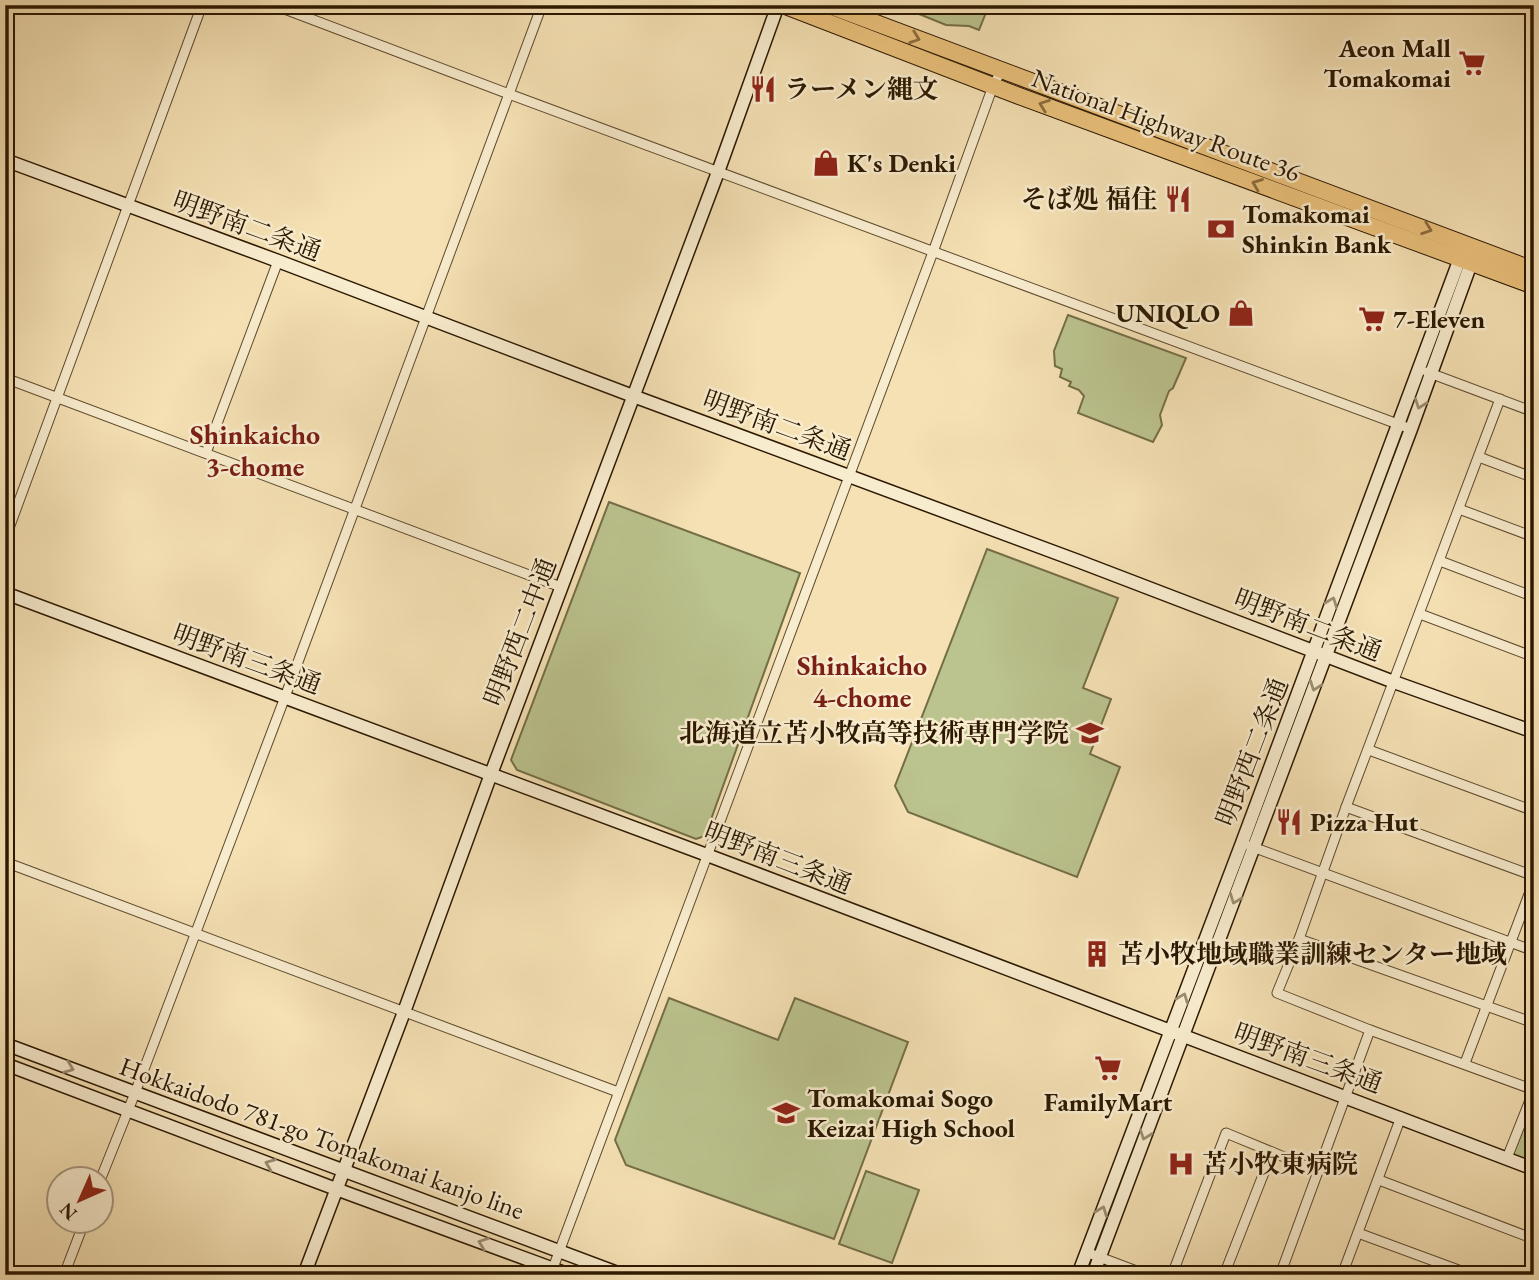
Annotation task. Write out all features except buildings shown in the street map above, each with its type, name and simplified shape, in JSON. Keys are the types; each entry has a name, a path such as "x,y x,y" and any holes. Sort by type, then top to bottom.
{"highway":[{"name":"National Highway Route 36","path":"780,5 993,86 1468,253 1534,270"},
{"name":"National Highway Route 36","path":"828,5 1468,253 1534,286"}],"street":[{"path":"5,539 202,5"},
{"path":"274,5 1405,427"},
{"path":"106,1164 285,697 542,5"},
{"name":"明野西二中通","path":"304,1275 780,5"},
{"path":"553,1268 993,86 1001,71"},
{"name":"明野南二条通","path":"5,160 1078,561 1394,682 1534,732"},
{"name":"明野西二条通","path":"1093,1275 1177,1033 1468,253"},
{"path":"206,453 278,261"},
{"path":"1425,371 1534,412"},
{"path":"5,378 561,587"},
{"path":"1500,399 1278,993 1534,1090 1507,1158"},
{"path":"1479,457 1534,478"},
{"path":"1459,509 1534,537"},
{"path":"1440,561 1534,597"},
{"name":"明野南三条通","path":"5,593 707,855 1534,1169"},
{"path":"1420,614 1534,657"},
{"path":"1369,750 1534,811"},
{"path":"1346,807 1534,879 1465,1063"},
{"path":"1248,845 1534,951"},
{"path":"5,862 618,1092"},
{"path":"1299,939 1534,1023"},
{"path":"1280,1275 1370,1030"},
{"name":"明野西二条通","path":"1078,1275 1177,1033"},
{"name":"Hokkaidodo 781-go Tomakomai kanjo line","path":"5,1044 623,1275"},
{"name":"Hokkaidodo 781-go Tomakomai kanjo line","path":"5,1064 570,1275"},
{"path":"1342,1275 1401,1117"},
{"path":"1172,1275 1226,1133 1318,1171"},
{"path":"1224,1275 1272,1152"},
{"path":"1378,1180 1534,1239"},
{"path":"1358,1233 1472,1275"},
{"path":"64,1275 80,1234"},
{"path":"1086,1252 1147,1275"}],"green space":[{"path":"897,5 989,5 979,30 969,26 946,25"},
{"path":"1068,315 1186,358 1173,388 1169,391 1160,415 1162,425 1153,442 1078,413 1084,396 1079,390 1069,386 1071,382 1060,377 1062,369 1055,366 1054,351"},
{"path":"609,502 800,573 705,836 696,839 517,770 511,760"},
{"path":"987,549 1118,598 1083,688 1111,699 1090,754 1120,767 1077,877 908,812 895,786"},
{"path":"669,998 778,1040 795,998 908,1042 834,1239 626,1165 615,1140"},
{"path":"1534,1096 1534,1164 1511,1156"},
{"path":"866,1171 919,1190 892,1263 839,1244"}],"place":[{"name":"Aeon Mall Tomakomai","path":"1472,63"},
{"name":"ラーメン縄文","path":"763,89"},
{"name":"K's Denki","path":"826,163"},
{"name":"そば処 福住","path":"1178,199"},
{"name":"Tomakomai Shinkin Bank","path":"1221,229"},
{"name":"UNIQLO","path":"1241,313"},
{"name":"7-Eleven","path":"1372,319"},
{"name":"北海道立苫小牧高等技術専門学院","path":"1090,733"},
{"name":"Pizza Hut","path":"1289,822"},
{"name":"苫小牧地域職業訓練センター地域","path":"1097,954"},
{"name":"FamilyMart","path":"1108,1068"},
{"name":"Tomakomai Sogo Keizai High School","path":"786,1113"},
{"name":"苫小牧東病院","path":"1181,1164"}],"district":[{"name":"Shinkaicho 3-chome","path":"255,450"},
{"name":"Shinkaicho 4-chome","path":"862,681"}]}
